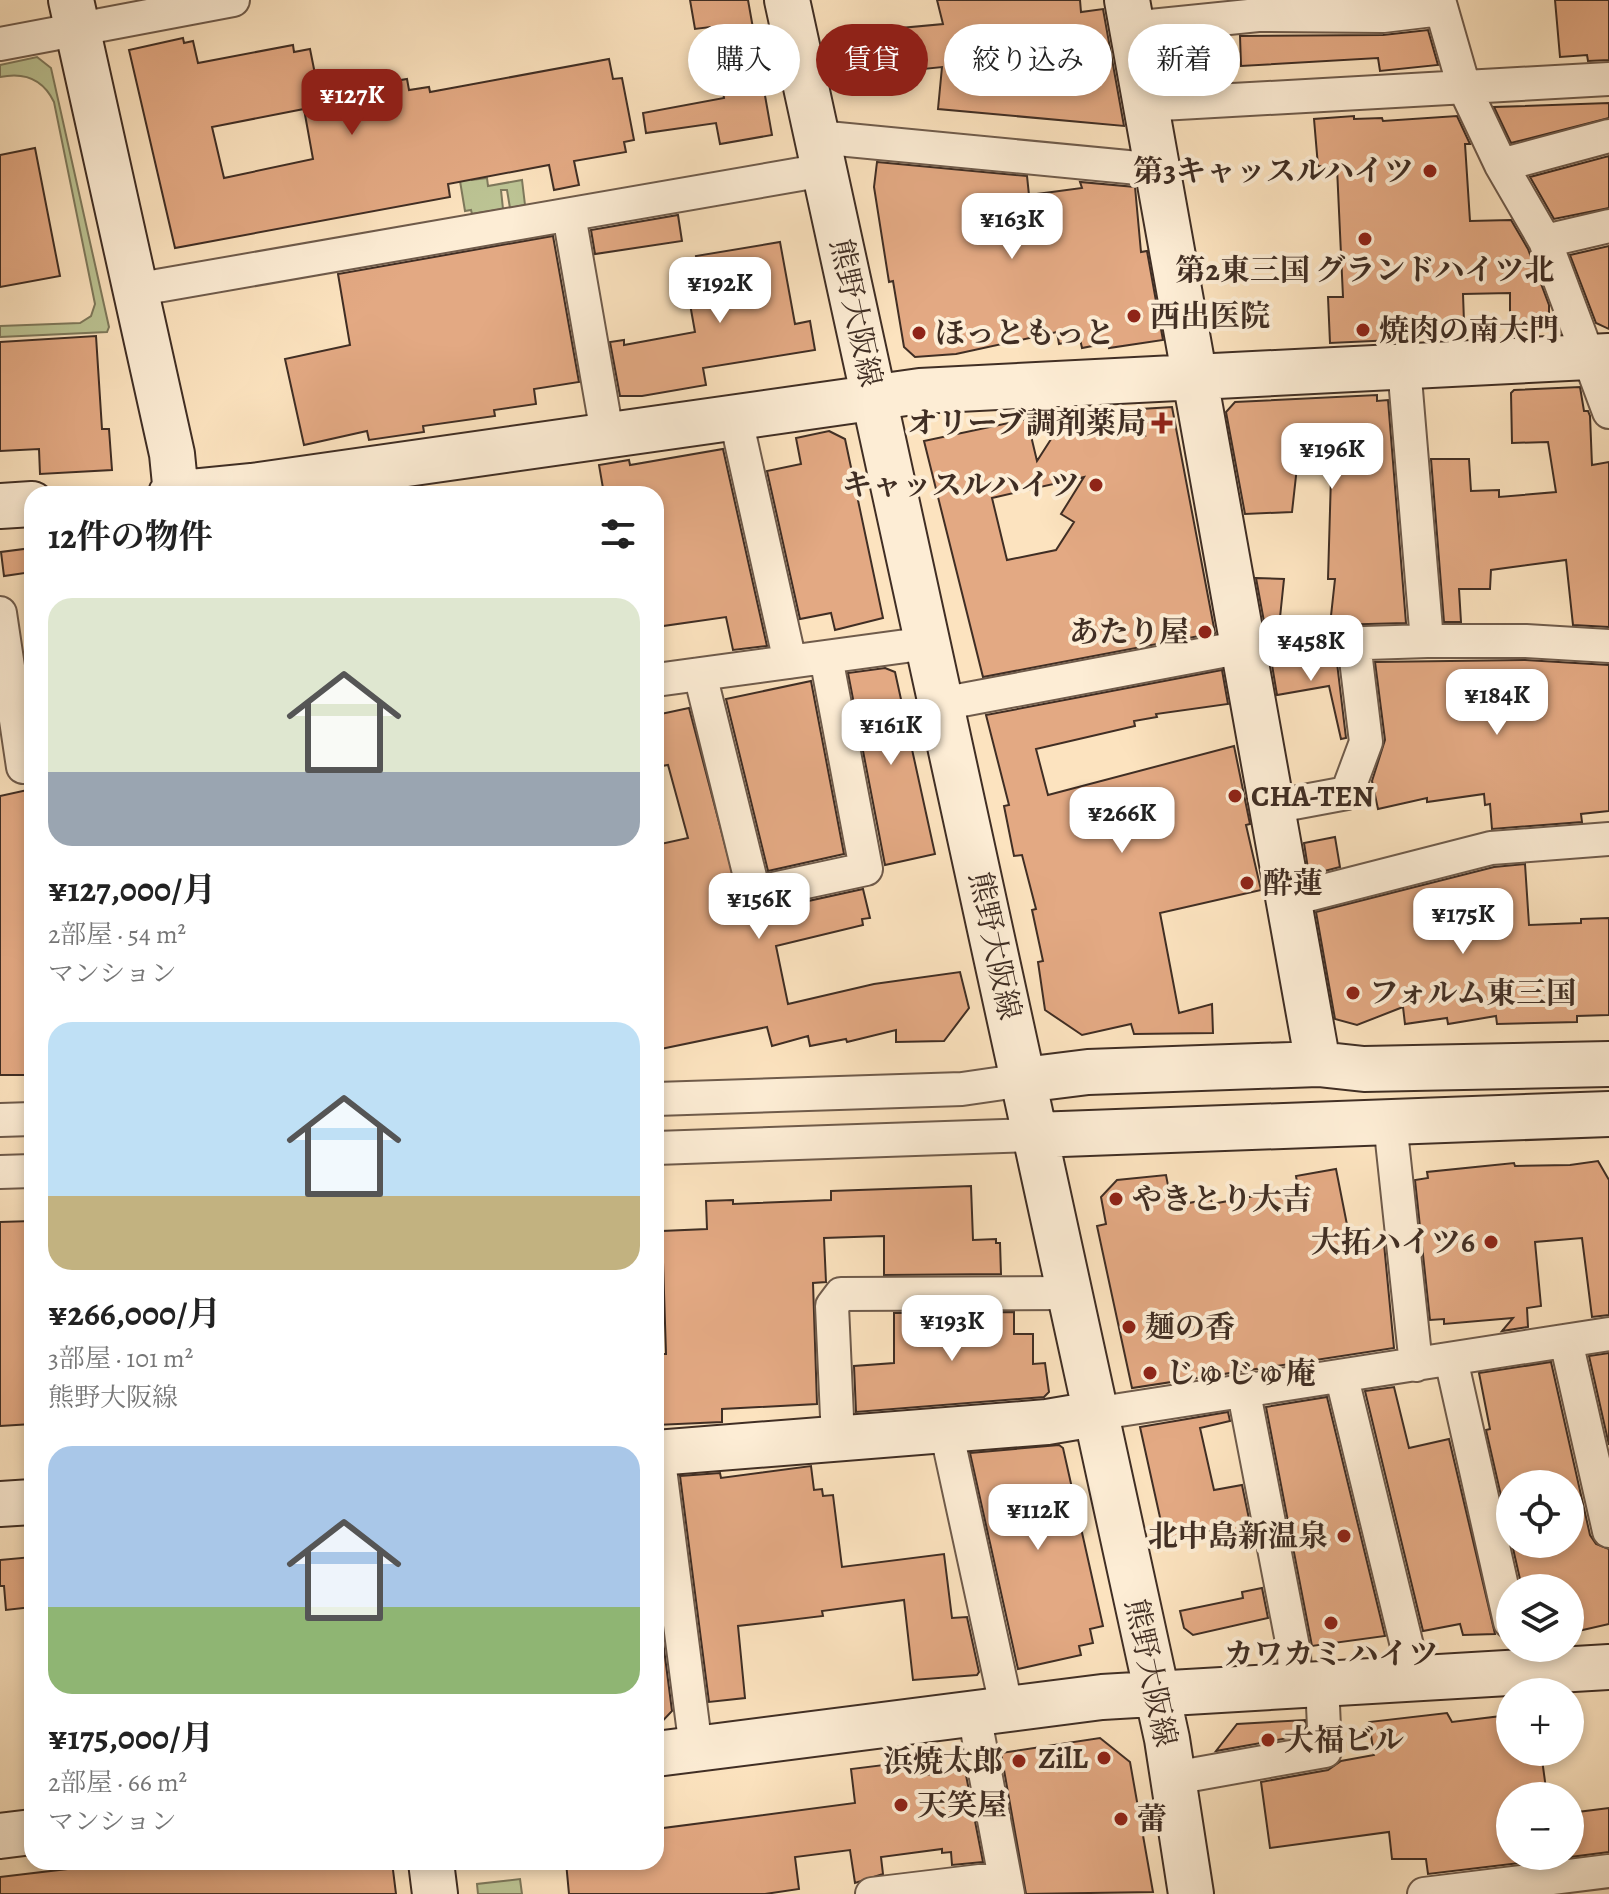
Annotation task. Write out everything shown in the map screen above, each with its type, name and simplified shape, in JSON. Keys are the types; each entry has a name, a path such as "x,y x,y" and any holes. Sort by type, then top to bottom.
{"street":[{"path":"0,44 74,15 233,0"},
{"name":"熊野大阪線","path":"787,0 1156,1693 1174,1778 1191,1894"},
{"path":"1318,1064 1129,14 1383,16 1440,5 1464,87 1501,165 1545,241 1597,356 1609,412"},
{"path":"74,15 172,454 174,486"},
{"path":"1143,105 1609,79"},
{"path":"1501,165 1609,136"},
{"path":"134,290 569,215 821,153 1159,170"},
{"path":"569,215 607,433"},
{"path":"1545,241 1609,226"},
{"path":"252,486 874,396 1597,356"},
{"path":"1404,366 1427,641"},
{"path":"735,415 790,662"},
{"path":"0,506 24,504"},
{"path":"0,613 18,768"},
{"path":"941,704 1243,647 1427,641 1526,641 1609,646"},
{"path":"664,679 928,643"},
{"path":"1272,807 1347,793 1366,742 1354,643"},
{"path":"700,674 754,893 866,869 826,657"},
{"path":"1288,900 1491,848 1609,839"},
{"path":"664,1099 962,1089 1088,1072 1318,1064 1364,1069 1609,1064"},
{"path":"664,1148 1609,1114"},
{"path":"0,1120 24,1119"},
{"path":"1390,1122 1416,1365"},
{"path":"0,1172 24,1171"},
{"path":"838,1439 832,1306 841,1294 1068,1293"},
{"path":"664,1452 946,1430 1094,1414 1342,1378 1609,1334"},
{"path":"1566,1341 1609,1528"},
{"path":"1451,1359 1499,1574"},
{"path":"1342,1378 1407,1646 1408,1677"},
{"path":"1174,1778 1325,1751 1309,1682 1294,1652 1244,1393"},
{"path":"872,1894 1007,1886 991,1712 946,1430"},
{"path":"0,1504 24,1502"},
{"path":"664,1563 676,1751 1156,1693 1408,1677 1503,1662"},
{"path":"1543,1662 1609,1667"},
{"path":"0,1836 24,1833"},
{"path":"432,1870 435,1894"},
{"path":"1424,1894 1470,1891 1609,1871"}],"green space":[{"path":"37,57 51,68 109,327 107,332 0,337 0,326 80,323 91,316 95,304 54,102 50,94 32,79 0,77 0,65"},
{"path":"471,173 472,180 487,178 488,186 522,180 525,205 510,208 507,190 501,190 503,209 472,214 471,210 465,211 459,175"},
{"path":"520,1879 522,1894 478,1894 477,1884"}],"building":[{"path":"690,0 748,0 752,24 694,24"},
{"path":"937,0 1080,0 1081,12 1103,9 1106,24 944,24 944,96 1112,96 1112,59 1124,126 938,109 942,67 928,68 928,25 943,24"},
{"path":"1555,0 1609,0 1609,60 1588,61 1587,55 1560,57"},
{"path":"1428,30 1438,65 1380,71 1378,58 1241,66 1240,36 1383,35"},
{"path":"183,38 184,43 193,41 198,63 293,45 294,52 310,49 319,94 407,79 409,90 429,87 430,92 609,59 613,79 622,78 634,140 624,142 626,152 574,161 579,185 554,190 549,165 448,184 450,197 175,248 129,50","holes":["304,109 313,159 224,178 212,127"]},
{"path":"765,96 772,135 720,144 716,123 646,133 643,113 724,98"},
{"path":"1609,103 1609,118 1511,143 1494,107"},
{"path":"1354,116 1354,119 1382,118 1383,121 1457,116 1470,144 1465,144 1470,221 1511,220 1528,249 1549,305 1549,329 1510,330 1510,293 1463,294 1464,322 1394,325 1394,340 1330,343 1328,297 1343,297 1337,168 1318,166 1314,119"},
{"path":"35,148 60,276 0,287 0,155"},
{"path":"1609,156 1609,208 1554,219 1530,177"},
{"path":"877,162 1027,176 1029,195 1082,188 1080,182 1135,187 1141,252 1147,251 1163,340 1109,348 1108,343 1082,348 1080,339 1059,344 1057,332 956,354 915,357 904,347 893,281 889,282 874,187"},
{"path":"678,215 682,241 595,254 591,230"},
{"path":"553,236 579,382 534,389 536,404 494,410 495,416 423,426 424,432 369,440 367,431 304,445 285,359 350,345 338,274"},
{"path":"780,242 795,324 810,321 815,350 703,368 706,385 642,396 620,396 610,342 624,340 624,345 695,332 690,304 699,272 696,256"},
{"path":"1609,246 1609,329 1596,323 1570,255"},
{"path":"96,336 102,429 109,429 112,470 40,474 39,449 0,451 0,342"},
{"path":"1580,387 1584,411 1588,411 1590,416 1592,465 1609,462 1609,627 1573,625 1566,560 1491,570 1490,589 1459,589 1461,622 1444,622 1431,459 1469,459 1471,491 1499,490 1499,497 1556,492 1548,442 1512,443 1511,393 1514,390"},
{"path":"1377,395 1377,401 1388,400 1406,623 1330,625 1335,579 1328,579 1332,442 1300,440 1292,512 1245,514 1226,412 1235,402"},
{"path":"1172,407 1215,633 983,677 924,441 1027,419 1037,461 1062,422 1067,425 1071,418 1081,424 1088,413 1098,418 1102,412 1109,417 1111,413 1145,435 1141,409","holes":["1084,477 1061,514 1074,522 1056,550 1007,560 992,498"]},
{"path":"829,431 845,439 883,618 835,630 831,613 800,619 767,471 801,464 796,438"},
{"path":"723,449 767,646 733,650 726,617 664,626 664,486 603,486 599,465 629,460 630,465"},
{"path":"24,549 24,573 4,576 1,552"},
{"path":"1256,578 1284,579 1279,627 1265,627"},
{"path":"1525,660 1609,665 1609,811 1581,814 1582,822 1492,829 1490,804 1485,805 1484,794 1427,802 1427,798 1378,809 1372,781 1385,740 1375,662"},
{"path":"1337,663 1346,738 1341,739 1329,686 1277,695 1272,665"},
{"path":"885,668 895,672 935,854 885,865 848,673"},
{"path":"1222,670 1228,704 1156,714 1157,717 1134,721 1135,726 1036,749 1048,795 1234,746 1250,824 1246,825 1261,890 1160,913 1179,1013 1212,1004 1213,1033 1134,1034 1131,1024 1082,1035 1045,1010 1038,962 1043,961 1032,910 1036,909 1022,855 1014,856 1004,806 1009,805 986,715"},
{"path":"811,681 844,854 768,871 726,699"},
{"path":"689,708 741,906 758,912 863,889 870,918 862,919 863,925 776,946 788,1004 874,984 960,972 969,1008 944,1041 896,1042 896,1030 847,1042 846,1039 810,1046 808,1036 772,1046 767,1027 664,1048 664,843 688,838 668,765 664,766 664,713"},
{"path":"24,791 24,1075 0,1075 0,796"},
{"path":"1335,837 1340,867 1309,875 1304,843"},
{"path":"1525,864 1529,925 1581,923 1581,919 1609,918 1609,1015 1577,1016 1577,1022 1497,1024 1496,1016 1448,1024 1447,1018 1405,1024 1403,1007 1357,1025 1335,1019 1316,912 1494,867"},
{"name":"大拓ハイツ6","path":"1598,1161 1609,1180 1609,1315 1592,1317 1582,1238 1535,1242 1541,1306 1527,1308 1528,1327 1502,1331 1513,1318 1444,1324 1444,1319 1430,1320 1415,1180 1428,1178 1427,1172 1514,1163 1515,1166 1570,1165"},
{"path":"1336,1169 1352,1250 1384,1244 1394,1348 1132,1388 1097,1226 1106,1224 1101,1197 1117,1180 1166,1175 1172,1206 1211,1199 1212,1204 1298,1188 1296,1176"},
{"path":"971,1186 973,1240 996,1239 996,1243 1000,1243 1001,1274 884,1275 884,1236 824,1238 826,1282 813,1283 817,1404 722,1409 722,1422 664,1425 664,1231 707,1229 706,1201 733,1200 733,1204 831,1200 831,1191"},
{"path":"24,1221 24,1424 0,1426 0,1222"},
{"path":"1014,1312 1014,1334 1033,1334 1033,1364 1045,1363 1049,1392 1044,1397 856,1412 854,1366 894,1363 894,1313"},
{"path":"1609,1353 1609,1445 1589,1356"},
{"path":"1551,1362 1575,1470 1496,1470 1496,1474 1486,1430 1490,1429 1479,1373"},
{"path":"1394,1387 1409,1448 1449,1439 1495,1634 1463,1635 1460,1624 1423,1631 1365,1391"},
{"path":"1327,1397 1385,1636 1312,1646 1266,1407"},
{"path":"1228,1412 1230,1421 1200,1428 1214,1490 1242,1485 1254,1543 1230,1547 1226,1527 1165,1540 1140,1427"},
{"path":"1059,1445 1063,1448 1103,1626 1090,1629 1093,1643 1079,1646 1081,1655 1018,1669 970,1453"},
{"path":"811,1466 814,1490 822,1489 823,1496 833,1495 842,1567 944,1554 952,1618 967,1617 979,1672 977,1675 913,1680 904,1600 822,1611 823,1616 738,1626 745,1698 709,1702 680,1476 720,1473 721,1478"},
{"path":"1584,1508 1590,1535 1596,1544 1609,1549 1609,1624 1584,1630 1584,1574 1519,1574 1515,1558 1584,1558"},
{"path":"24,1558 24,1608 6,1610 4,1586 0,1586 0,1560"},
{"path":"1262,1588 1268,1618 1193,1635 1184,1628 1180,1611 1243,1598 1242,1592"},
{"path":"664,1649 672,1711 664,1720"},
{"path":"1447,1713 1452,1722 1496,1717 1496,1766 1543,1766 1545,1782 1496,1782 1496,1866 1428,1874 1426,1859 1392,1859 1389,1832 1270,1848 1261,1782 1328,1770 1341,1761 1374,1755 1369,1722"},
{"name":"大福ビル","path":"1305,1720 1305,1735 1216,1751 1237,1724"},
{"path":"1100,1738 1130,1762 1153,1892 1026,1894 1001,1753"},
{"path":"916,1761 917,1776 965,1770 983,1862 952,1865 951,1852 942,1853 942,1849 881,1857 883,1874 855,1883 850,1850 795,1857 799,1889 765,1894 569,1894 567,1870 664,1870 664,1828 855,1803 851,1769"},
{"path":"1609,1808 1609,1852 1584,1855 1584,1811"},
{"path":"59,1870 393,1870 396,1894 0,1894 0,1877"}],"place":[{"name":"第3キャッスルハイツ","path":"1430,171"},
{"name":"第2東三国 グランドハイツ北","path":"1365,239"},
{"name":"西出医院","path":"1134,316"},
{"name":"焼肉の南大門","path":"1363,330"},
{"name":"ほっともっと","path":"919,333"},
{"name":"オリーブ調剤薬局","path":"1162,423"},
{"name":"キャッスルハイツ","path":"1096,485"},
{"name":"あたり屋","path":"1205,632"},
{"name":"CHA-TEN","path":"1235,796"},
{"name":"酔蓮","path":"1247,883"},
{"name":"フォルム東三国","path":"1353,993"},
{"name":"やきとり大吉","path":"1116,1199"},
{"name":"大拓ハイツ6","path":"1491,1242"},
{"name":"麺の香","path":"1129,1327"},
{"name":"じゅじゅ庵","path":"1150,1373"},
{"name":"北中島新温泉","path":"1344,1536"},
{"name":"カワカミ ハイツ","path":"1331,1623"},
{"name":"大福ビル","path":"1268,1740"},
{"name":"ZilL","path":"1104,1758"},
{"name":"浜焼太郎","path":"1019,1761"},
{"name":"天笑屋","path":"901,1805"},
{"name":"蕾","path":"1121,1819"}]}
